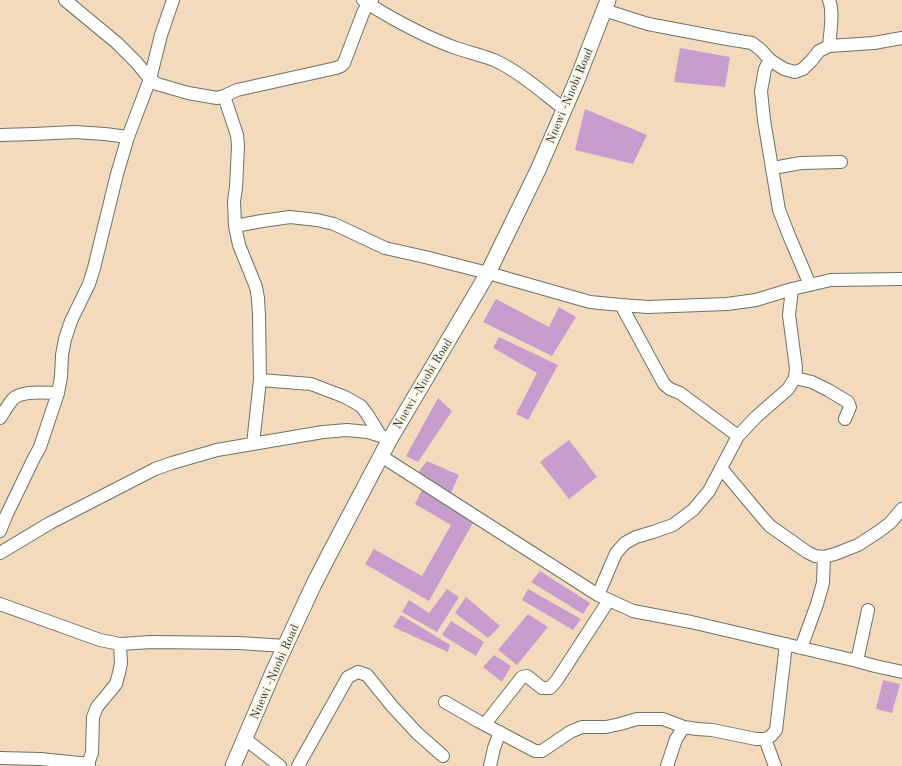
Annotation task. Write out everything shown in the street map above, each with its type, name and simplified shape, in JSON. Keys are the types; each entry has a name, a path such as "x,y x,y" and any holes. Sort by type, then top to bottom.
{"main road":[{"name":"Nnewi -Nnobi Road","path":"233,766 274,670 314,584 381,456 385,437 488,273 538,170 606,5"}],"street":[{"path":"65,0 117,43 150,79 157,84 188,93 217,98 237,90 341,66 344,63 368,1 375,9 438,41 494,60 515,72 564,109"},
{"path":"0,531 40,447 58,393 61,377 64,339 91,279 110,206 116,174 150,79 161,35 173,0"},
{"path":"829,0 831,5 829,46"},
{"path":"606,5 648,24 727,40 752,43 762,50 770,60 784,69 795,72 803,69 819,51 829,46 874,43 902,38"},
{"path":"770,60 765,69 761,91 764,120 779,210 810,285"},
{"path":"224,96 237,135 238,146 234,201 235,226 239,245 256,286 260,315 260,380 253,444"},
{"path":"0,135 75,132 128,137"},
{"path":"772,168 802,163 841,162"},
{"path":"235,226 290,217 317,220 334,224 385,248 488,273 590,302 621,305 648,307 727,304 756,300 792,289 831,280 902,279"},
{"path":"598,595 616,553 625,543 636,536 673,525 693,510 709,491 738,436 756,417 788,389 795,378 796,368 790,315 792,289"},
{"path":"621,305 664,384 670,389 680,393 738,436"},
{"path":"795,378 812,382 848,402 850,407 845,419"},
{"path":"260,380 311,384 345,397 361,406 385,437"},
{"path":"0,418 14,398 21,394 58,393"},
{"path":"0,553 50,523 155,469 172,463 217,450 323,432 347,430 368,432 385,437"},
{"path":"381,456 598,595 633,611 691,622 902,672"},
{"path":"721,468 770,526 815,556 824,557 858,545 890,523 902,509"},
{"path":"801,648 823,583 824,557"},
{"path":"485,724 522,677 526,676 542,688 550,688 557,680 609,600"},
{"path":"0,604 100,640 120,644 150,642 239,643 285,646"},
{"path":"857,661 868,610"},
{"path":"0,758 40,759 88,765 92,753 93,717 98,707 116,684 121,663 120,644"},
{"path":"445,702 535,751 542,751 570,732 582,727 606,727 637,719 662,719 684,727 712,730 756,739 765,739 771,736 776,730 786,644"},
{"path":"298,766 348,677 358,672 367,675 417,733 443,756"},
{"path":"667,766 676,739 684,727"},
{"path":"490,766 494,748 500,732"},
{"path":"765,739 775,766"},
{"path":"245,740 280,766"}],"building":[{"path":"680,48 730,57 725,87 674,82"},
{"path":"585,109 647,135 633,164 575,150"},
{"path":"496,299 549,327 559,307 576,317 552,356 483,322"},
{"path":"499,337 558,365 528,420 516,414 537,373 493,348"},
{"path":"438,398 452,411 418,462 406,456"},
{"path":"569,440 597,477 569,499 540,462"},
{"path":"427,461 459,475 451,493 417,474"},
{"path":"422,490 474,521 429,601 365,564 374,549 422,576 451,525 415,504"},
{"path":"540,571 590,603 583,614 531,582"},
{"path":"447,589 459,597 437,632 402,612 409,600 429,613"},
{"path":"528,589 581,619 573,630 522,600"},
{"path":"466,597 500,626 488,638 455,613"},
{"path":"528,614 548,627 517,665 498,650"},
{"path":"401,615 450,645 448,652 393,627"},
{"path":"451,621 484,642 476,656 442,635"},
{"path":"494,655 511,666 502,682 483,667"},
{"path":"883,680 900,684 892,713 876,709"}]}
